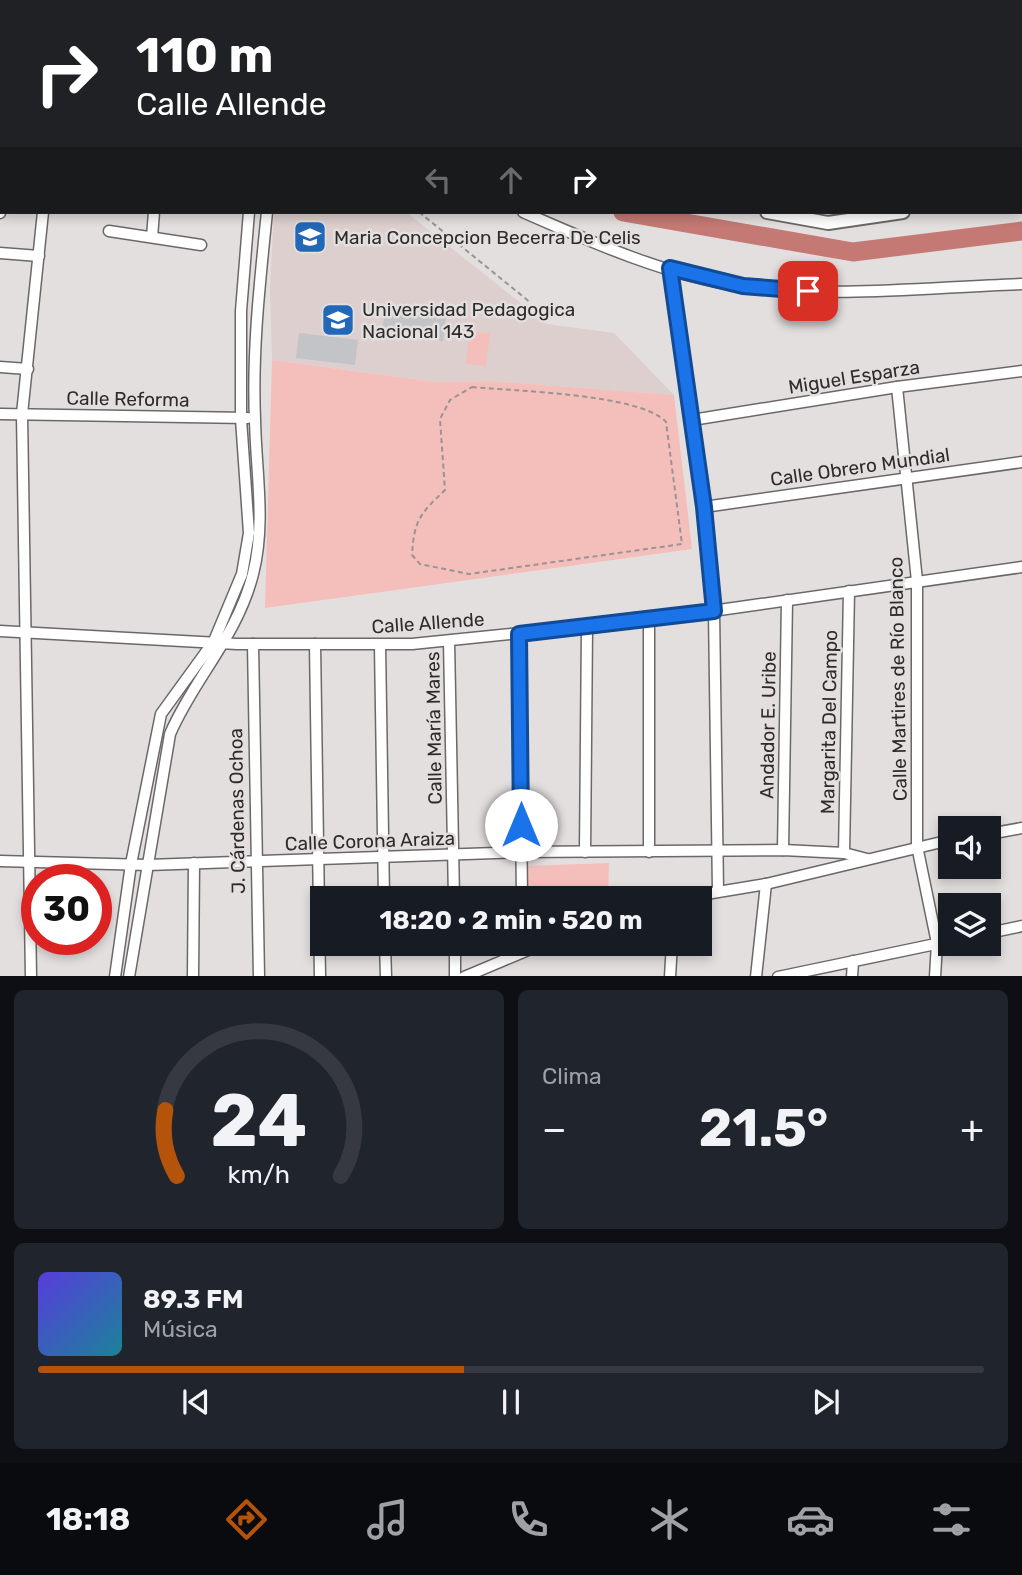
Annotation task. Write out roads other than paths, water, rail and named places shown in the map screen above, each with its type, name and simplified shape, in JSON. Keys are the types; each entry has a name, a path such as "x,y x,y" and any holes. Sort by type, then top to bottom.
{"street":[{"path":"31,976 22,414 43,214"},
{"path":"152,237 154,214"},
{"path":"115,976 131,864 161,715 214,641 242,574 248,533 241,419 241,311 249,214"},
{"path":"130,976 170,734 177,717 226,643 253,575 261,531 254,418 257,310 267,214"},
{"path":"527,214 592,243 670,268 743,286 808,291 1022,284"},
{"path":"778,214 828,223 889,214"},
{"path":"109,231 201,245"},
{"path":"0,253 39,256"},
{"path":"670,268 704,507 714,611 718,891"},
{"path":"241,311 257,310"},
{"path":"0,367 28,369"},
{"name":"Miguel Esparza","path":"692,420 897,387 1022,371"},
{"name":"Calle Martires de Río Blanco","path":"897,387 904,479 917,581 917,846 937,943 935,976"},
{"name":"Calle Reforma","path":"0,414 254,418"},
{"name":"Calle Obrero Mundial","path":"704,507 1022,462"},
{"name":"Calle Allende","path":"0,631 253,644 380,645 449,641 649,620 1022,568"},
{"name":"Margarita Del Campo","path":"844,853 849,591"},
{"name":"Andador E. Uribe","path":"783,850 788,600"},
{"path":"649,620 649,852"},
{"path":"585,852 587,626"},
{"path":"519,634 522,886"},
{"name":"Calle María Mares","path":"449,641 454,886"},
{"name":"J. Cárdenas Ochoa","path":"253,644 259,976"},
{"path":"315,644 321,861 320,976"},
{"path":"380,645 384,886"},
{"path":"1001,832 1022,828"},
{"path":"712,892 766,884 938,842"},
{"name":"Calle Corona Araiza","path":"0,861 148,865 521,852 783,850 844,853 867,859"},
{"path":"193,976 194,863"},
{"path":"756,976 766,884"},
{"path":"1001,930 1022,926"},
{"path":"778,976 937,943"},
{"path":"385,956 386,976"},
{"path":"455,956 455,976"},
{"path":"464,976 504,956"},
{"path":"670,976 671,956"},
{"path":"852,976 853,961"}],"waterway":[{"path":"634,214 853,252 1022,231"}],"place":[{"name":"Maria Concepcion Becerra De Celis","path":"310,237"},
{"name":"Universidad Pedagogica Nacional 143","path":"338,320"}]}
